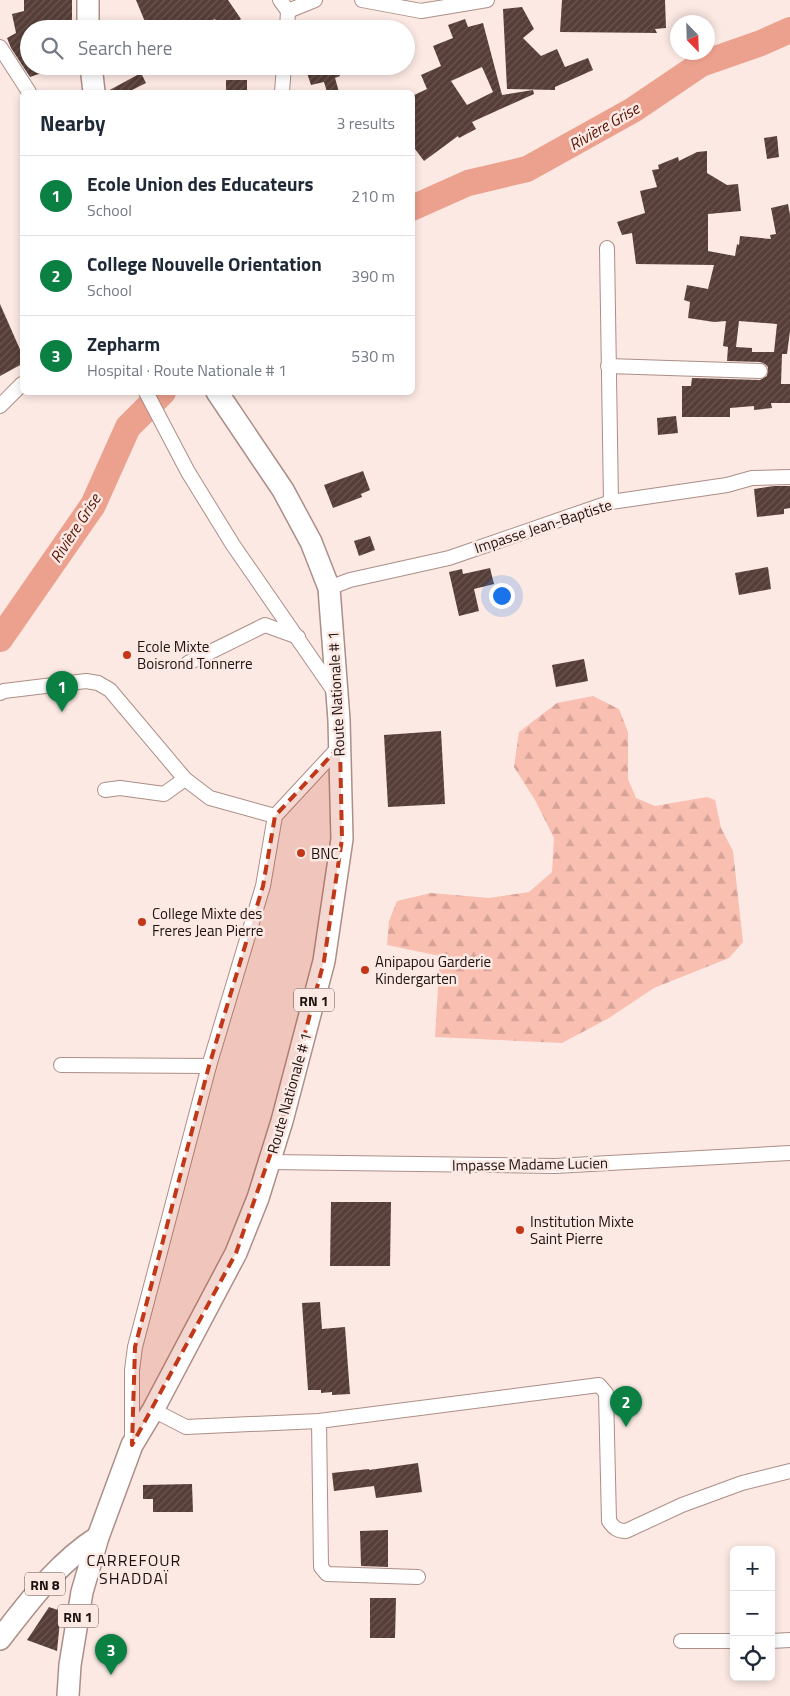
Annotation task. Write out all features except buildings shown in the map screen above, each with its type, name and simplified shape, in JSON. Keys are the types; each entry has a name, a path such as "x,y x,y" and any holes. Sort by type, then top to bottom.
{"main road":[{"path":"88,0 88,20"},
{"path":"92,75 94,90"},
{"name":"Route Nationale # 1","path":"68,1696 70,1665 82,1592 98,1538 132,1445 153,1410 236,1253 270,1162 324,961 342,839 340,746 329,588 311,542 287,498 219,395"},
{"name":"RN 8","path":"2,1635 64,1563 79,1549 98,1538"}],"street":[{"path":"285,20 284,5 315,0"},
{"path":"362,0 421,11 486,0"},
{"path":"0,47 28,90"},
{"path":"282,90 283,75"},
{"path":"607,248 611,502"},
{"path":"608,366 760,371"},
{"path":"0,406 20,386"},
{"path":"148,395 188,472 233,545 337,696"},
{"name":"Impasse Jean-Baptiste","path":"329,588 350,580 450,558 611,502 727,485 752,478 790,477"},
{"path":"188,663 265,625 298,637"},
{"path":"0,693 86,681 98,683 110,690 185,779 210,798 275,816"},
{"path":"132,1445 132,1370 134,1347 209,1066 263,886 275,816 340,746"},
{"path":"105,790 120,788 164,794 185,779"},
{"path":"61,1065 209,1066"},
{"name":"Impasse Madame Lucien","path":"270,1162 555,1166 790,1153"},
{"path":"153,1410 186,1427 318,1421 599,1384 606,1393 608,1521 613,1528 620,1531 626,1531 682,1505 742,1482 790,1471"},
{"path":"318,1421 321,1567 323,1572 327,1574 418,1577"},
{"path":"775,1641 790,1640"},
{"path":"681,1641 730,1641"}],"highlighted area":[{"path":"340,746 342,839 324,961 282,1121 236,1253 132,1445 135,1347 209,1066 263,886 275,816"}],"green space":[{"path":"593,696 619,709 628,732 628,779 636,798 655,806 707,797 715,800 721,828 733,851 743,942 729,958 654,988 609,1018 562,1043 435,1037 440,956 387,945 389,921 397,901 431,893 489,898 529,892 552,872 554,838 535,800 514,767 519,732 557,703"}],"waterway":[{"name":"Rivière Grise","path":"415,207 468,183 527,169 633,110 701,64 761,43 790,30"},
{"name":"Rivière Grise","path":"0,639 93,505 128,427 160,395"}],"place":[{"name":"Ecole Mixte Boisrond Tonnerre","path":"127,655"},
{"name":"Ecole Union des Educateurs","path":"62,712"},
{"name":"BNC","path":"301,853"},
{"name":"College Mixte des Freres Jean Pierre","path":"142,922"},
{"name":"Anipapou Garderie Kindergarten","path":"365,970"},
{"name":"Institution Mixte Saint Pierre","path":"520,1230"},
{"name":"College Nouvelle Orientation","path":"626,1427"},
{"name":"Zepharm","path":"111,1675"}],"district":[{"name":"CARREFOUR SHADDAÏ","path":"134,1569"}]}
